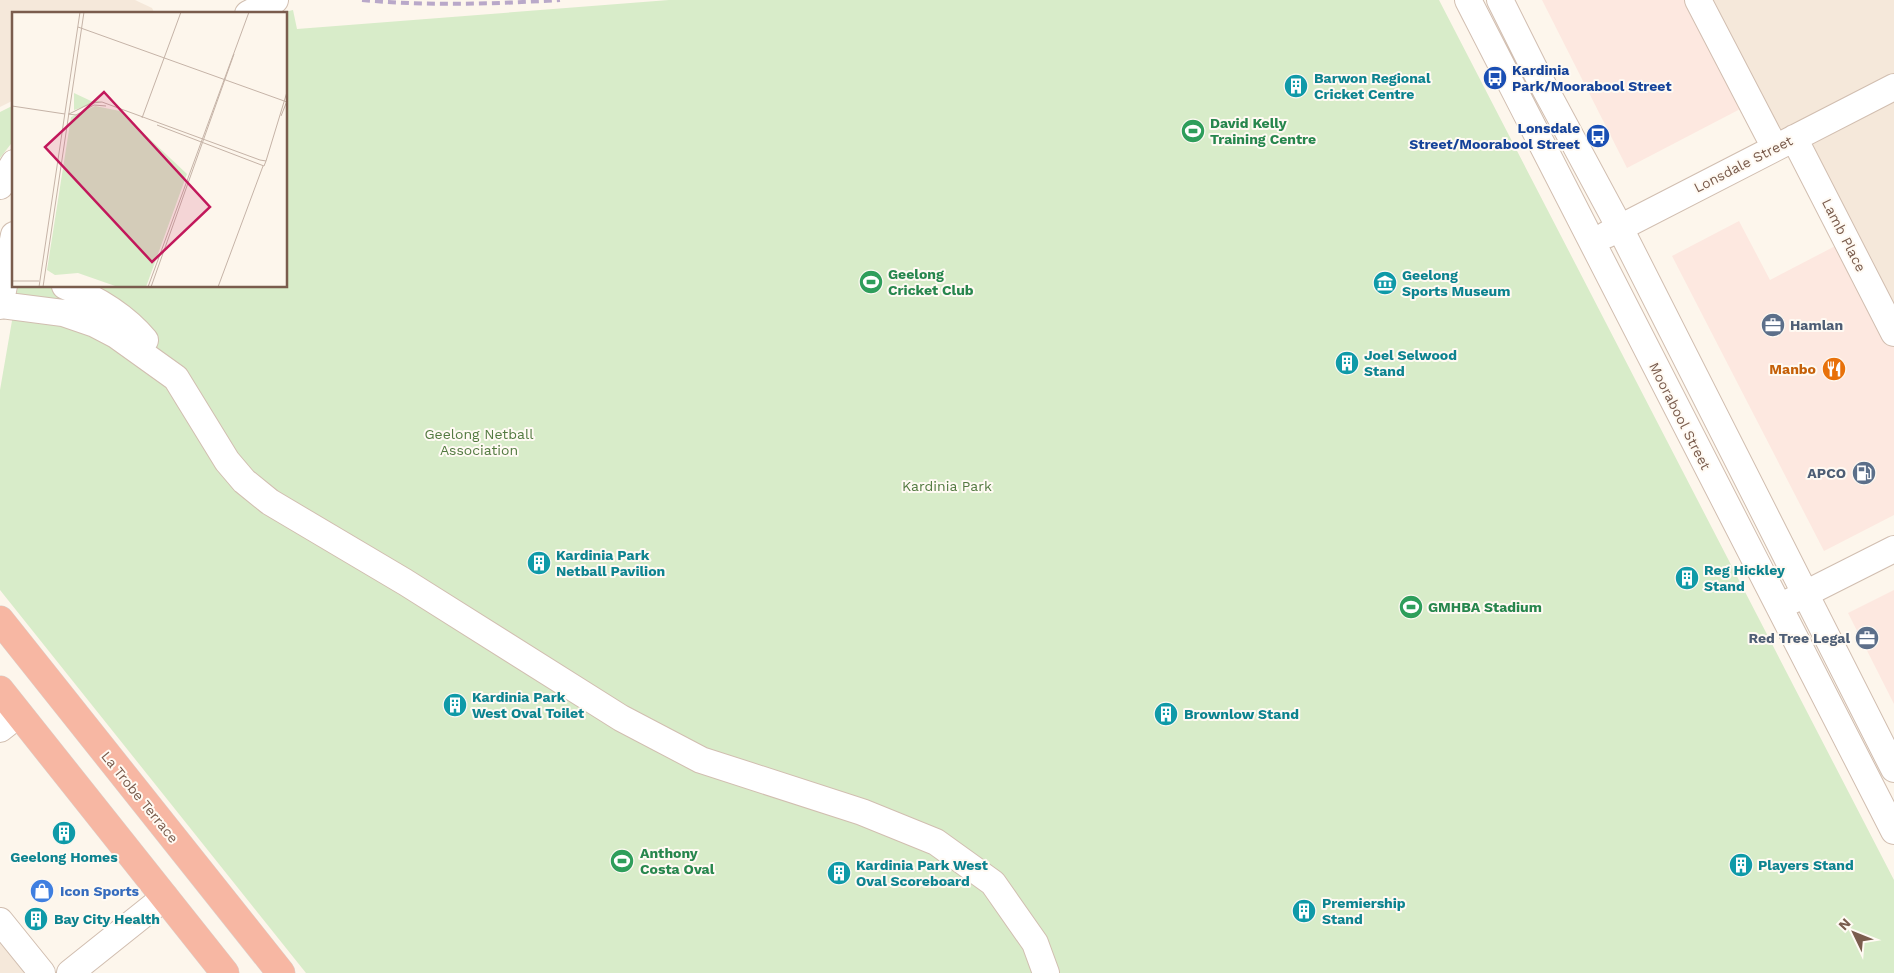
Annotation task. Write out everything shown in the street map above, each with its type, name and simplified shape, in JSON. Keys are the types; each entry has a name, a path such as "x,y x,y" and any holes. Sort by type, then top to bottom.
{"highway":[{"name":"La Trobe Terrace","path":"0,620 281,973"},
{"path":"0,690 9,721 165,898 225,973"}],"street":[{"path":"252,12 275,0"},
{"name":"Moorabool Street","path":"1468,0 1894,831"},
{"path":"1500,0 1536,72 1620,228 1894,769"},
{"name":"Lamb Place","path":"1698,0 1785,143 1893,328"},
{"name":"Lonsdale Street","path":"1592,242 1894,87"},
{"path":"0,186 12,166"},
{"path":"12,245 0,305 49,310 79,318 116,335 166,368"},
{"path":"69,288 94,300 129,323 144,338 166,368 180,383 226,461 244,481 270,502 405,582 621,718 691,755 862,812 936,842 993,883 1035,943 1046,973"},
{"path":"1779,607 1894,549"},
{"path":"70,973 165,898"},
{"path":"0,921 42,973"}],"shaded area":[{"path":"0,0 135,0 152,8 154,12 12,12 12,101 0,107"},
{"path":"1542,0 1692,0 1746,106 1627,168"},
{"path":"1707,0 1894,0 1894,333"},
{"path":"1739,221 1770,280 1841,243 1894,345 1894,515 1824,551 1672,256"},
{"path":"1894,590 1894,704 1848,613"},
{"path":"0,927 37,973 0,973"}],"green space":[{"name":"Kardinia Park","path":"669,0 1439,0 1894,880 1894,973 306,973 0,590 0,390 18,288 288,288 288,12 285,12 293,10 297,29"},
{"path":"12,106 12,143 0,158 0,112"}],"railway":[{"path":"362,0 461,4 560,0"}],"place":[{"name":"Kardinia Park/Moorabool Street","path":"1495,78"},
{"name":"Barwon Regional Cricket Centre","path":"1296,86"},
{"name":"David Kelly Training Centre","path":"1193,131"},
{"name":"Lonsdale Street/Moorabool Street","path":"1598,136"},
{"name":"Geelong Cricket Club","path":"871,282"},
{"name":"Geelong Sports Museum","path":"1385,283"},
{"name":"Hamlan","path":"1773,325"},
{"name":"Joel Selwood Stand","path":"1347,363"},
{"name":"Manbo","path":"1834,369"},
{"name":"APCO","path":"1864,473"},
{"name":"Kardinia Park Netball Pavilion","path":"539,563"},
{"name":"Reg Hickley Stand","path":"1687,578"},
{"name":"GMHBA Stadium","path":"1411,607"},
{"name":"Red Tree Legal","path":"1867,638"},
{"name":"Kardinia Park West Oval Toilet","path":"455,705"},
{"name":"Brownlow Stand","path":"1166,714"},
{"name":"Geelong Homes","path":"64,833"},
{"name":"Anthony Costa Oval","path":"622,861"},
{"name":"Players Stand","path":"1741,865"},
{"name":"Kardinia Park West Oval Scoreboard","path":"839,873"},
{"name":"Icon Sports","path":"42,891"},
{"name":"Premiership Stand","path":"1304,911"},
{"name":"Bay City Health","path":"36,919"}],"park label":[{"name":"Geelong Netball Association","path":"479,442"}]}
